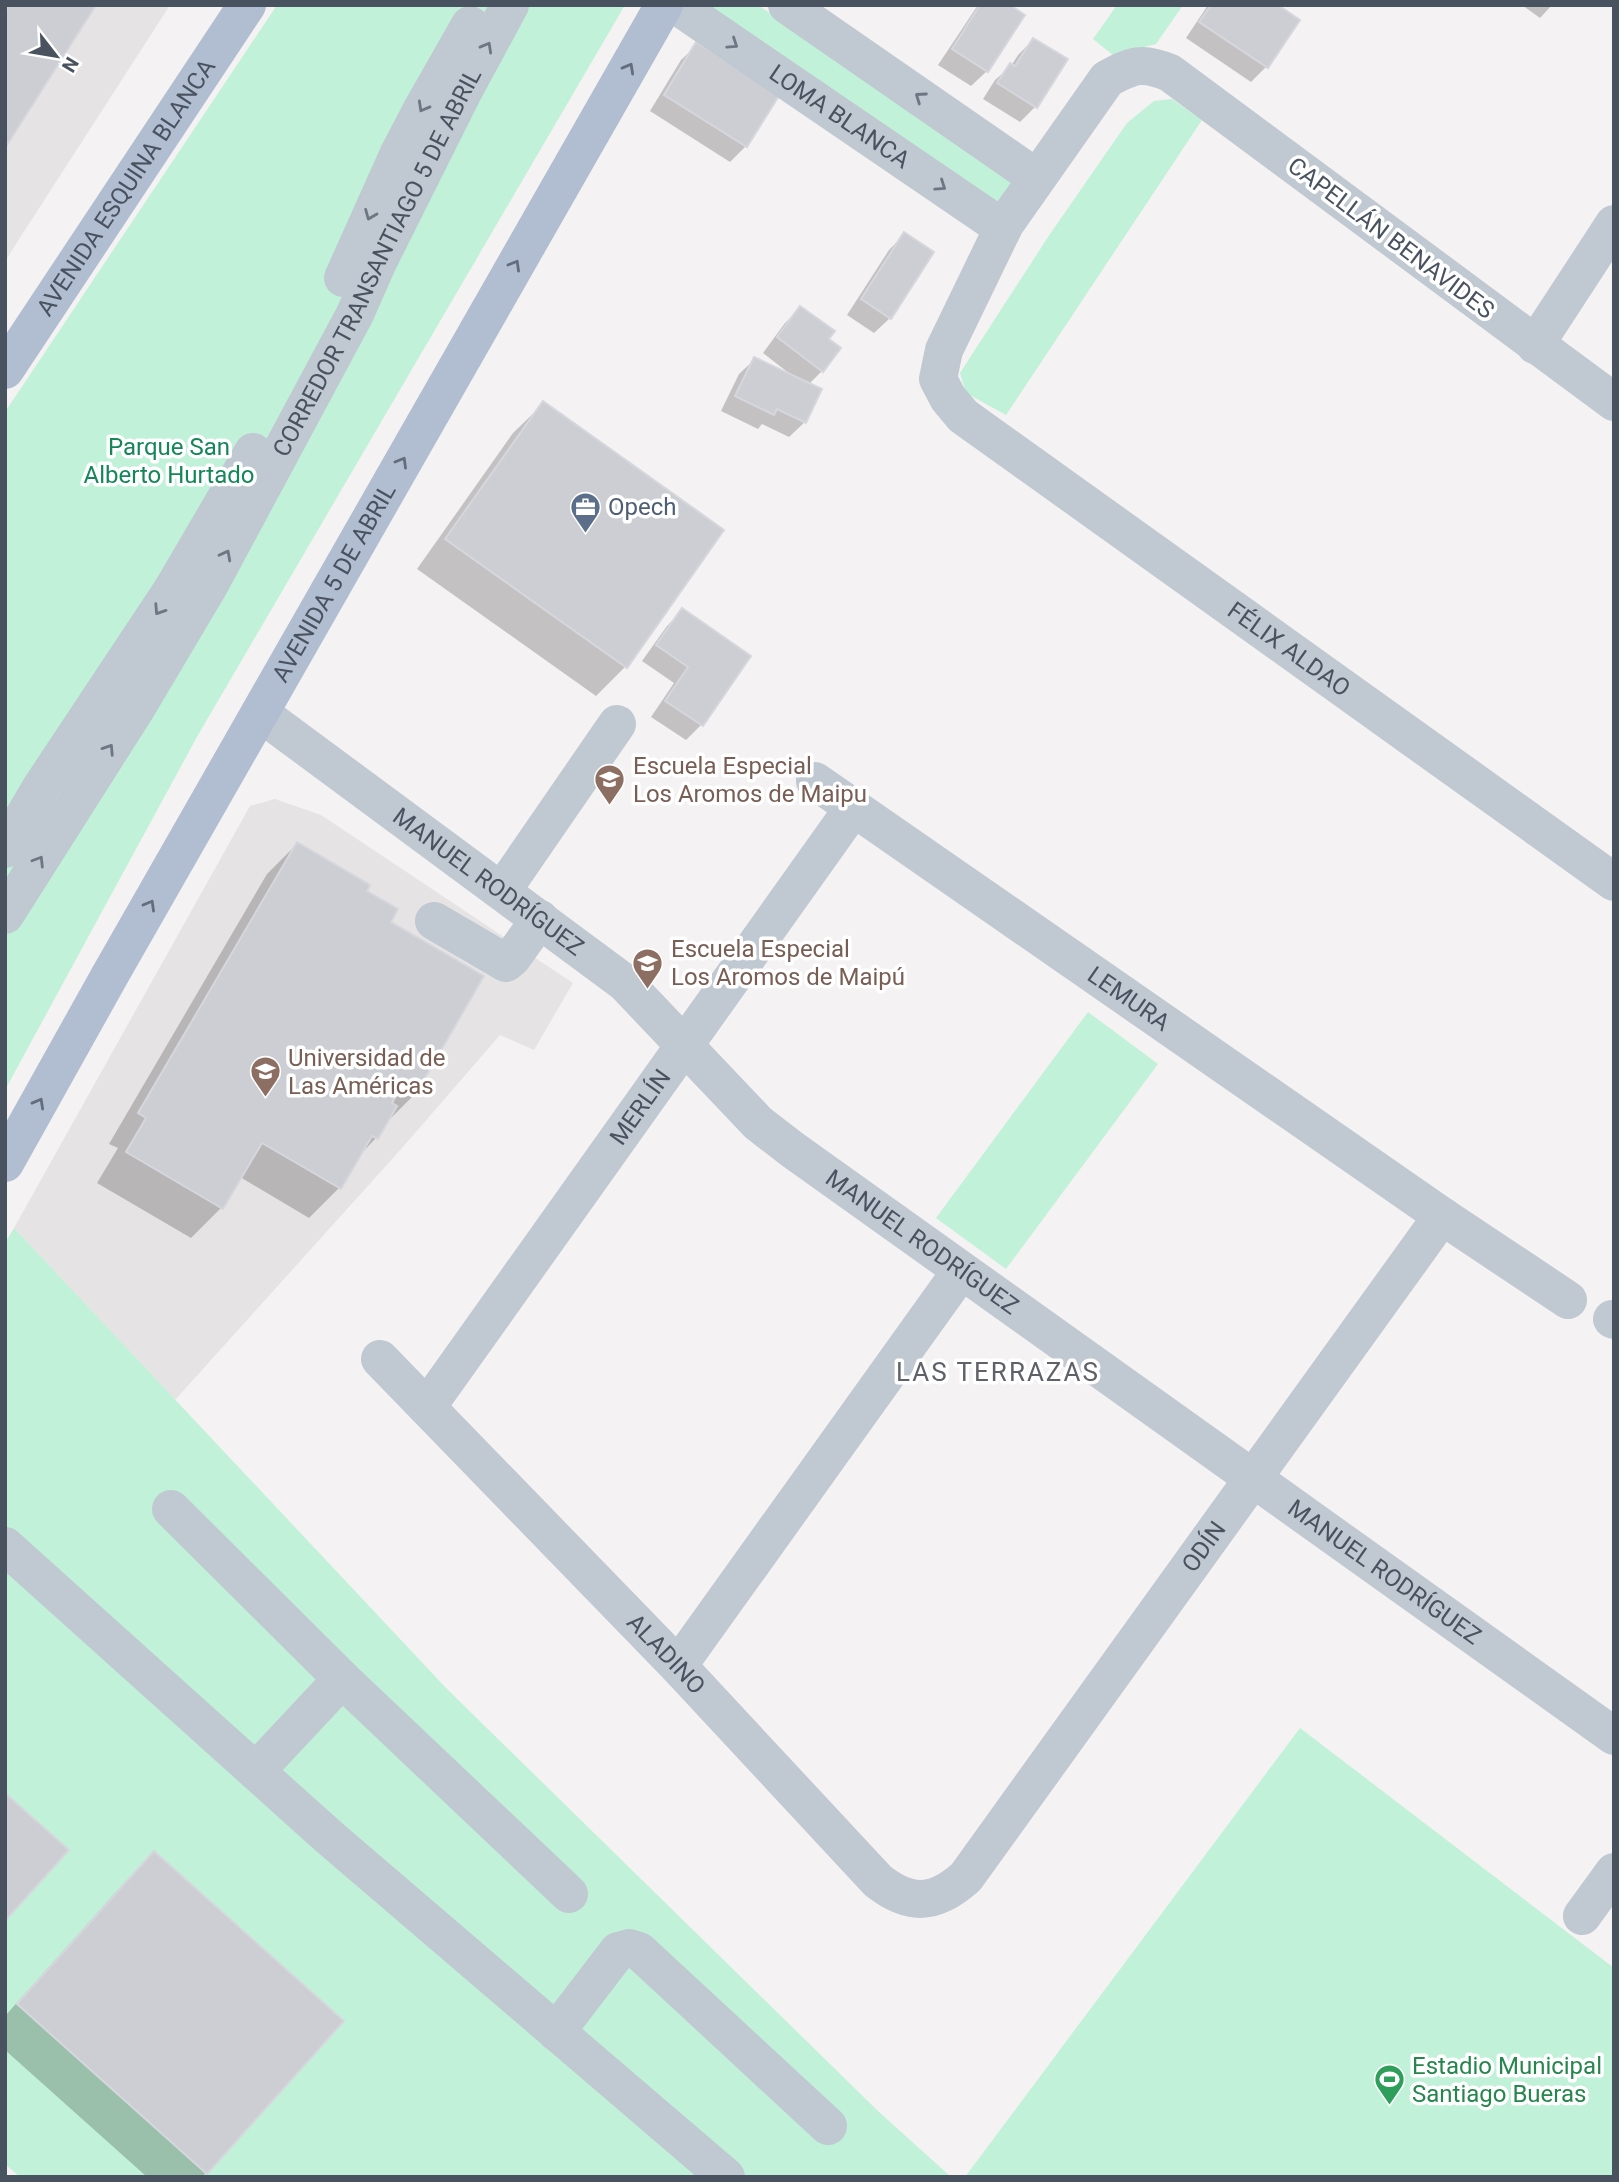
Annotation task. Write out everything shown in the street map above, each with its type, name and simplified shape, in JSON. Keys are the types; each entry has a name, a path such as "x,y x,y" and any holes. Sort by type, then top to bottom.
{"main road":[{"name":"AVENIDA ESQUINA BLANCA","path":"5,370 247,5"},
{"name":"AVENIDA 5 DE ABRIL","path":"5,1163 664,5"}],"street":[{"name":"CORREDOR TRANSANTIAGO 5 DE ABRIL","path":"5,849 40,789 172,590 263,435 323,320 399,153 481,5"},
{"name":"CORREDOR TRANSANTIAGO 5 DE ABRIL","path":"5,915 137,707 210,584 332,358 463,92 510,5"},
{"name":"LOMA BLANCA","path":"676,5 1003,228"},
{"path":"787,5 1037,178"},
{"name":"FÉLIX ALDAO","path":"1170,73 1151,65 1128,68 1107,79 1037,178 1003,228 944,350 938,379 948,398 963,416 1614,882"},
{"name":"CAPELLÁN BENAVIDES","path":"1170,73 1614,402"},
{"path":"1535,345 1614,224"},
{"name":"MANUEL RODRÍGUEZ","path":"260,713 625,983 758,1123 793,1150 1614,1736"},
{"path":"502,891 617,724"},
{"name":"LEMURA","path":"816,781 1442,1216 1568,1300"},
{"name":"MERLÍN","path":"427,1407 854,807"},
{"path":"434,920 506,963 540,919"},
{"name":"ODÍN","path":"965,1877 1442,1216"},
{"path":"678,1665 961,1271"},
{"name":"ALADINO","path":"380,1359 678,1665 877,1881 891,1892 906,1898 923,1900 953,1889 965,1877"},
{"path":"171,1509 342,1679 569,1894"},
{"path":"5,1546 329,1837 726,2177"},
{"path":"256,1771 342,1679"},
{"path":"1582,1916 1614,1872"},
{"path":"556,2032 618,1951 629,1948 639,1951 828,2126"}],"shaded area":[{"path":"5,5 170,5 5,261"},
{"name":"Universidad de Las Américas","path":"275,799 321,815 573,983 534,1050 500,1035 175,1400 14,1228 250,806"}],"green space":[{"name":"Parque San Alberto Hurtado","path":"277,5 625,5 198,735 5,1090 5,412"},
{"path":"707,5 758,5 1014,181 998,204"},
{"path":"1117,5 1183,5 1156,44 1113,55 1093,39"},
{"path":"1172,99 1202,120 1006,415 966,393 960,373 1048,237 1127,123 1154,101"},
{"path":"1088,1012 1158,1064 1006,1269 936,1218"},
{"path":"14,1228 447,1689 879,2112 951,2177 20,2177 5,2164 5,1243"},
{"name":"Estadio Municipal Santiago Bueras","path":"1300,1728 1614,1968 1614,2177 965,2177"}],"building":[{"path":"9,5 96,5 5,148 5,12"},
{"path":"980,5 1010,5 1025,15 988,72 952,49"},
{"path":"1211,5 1278,5 1300,20 1268,68 1199,22"},
{"path":"1033,38 1068,59 1037,108 997,83 1010,63 1015,66"},
{"path":"696,42 780,94 747,147 664,95"},
{"path":"904,232 934,252 891,319 861,299"},
{"path":"800,306 835,331 829,339 841,348 823,372 777,337"},
{"path":"754,357 822,389 806,423 777,409 774,415 735,396"},
{"name":"Opech","path":"543,401 724,530 627,668 445,539"},
{"path":"682,608 751,656 703,726 665,701 688,667 656,645"},
{"path":"297,842 370,885 367,891 398,909 391,922 484,976 414,1097 400,1089 392,1103 397,1106 378,1139 372,1136 341,1189 262,1143 223,1209 126,1152 146,1118 138,1113"},
{"path":"5,1793 69,1850 5,1921"},
{"path":"154,1851 344,2021 207,2174 17,2004"}],"place":[{"name":"Opech","path":"585,534"},
{"name":"Escuela Especial Los Aromos de Maipu","path":"610,807"},
{"name":"Escuela Especial Los Aromos de Maipú","path":"648,990"},
{"name":"Universidad de Las Américas","path":"265,1099"},
{"name":"Estadio Municipal Santiago Bueras","path":"1389,2107"}],"district":[{"name":"LAS TERRAZAS","path":"998,1372"}]}
